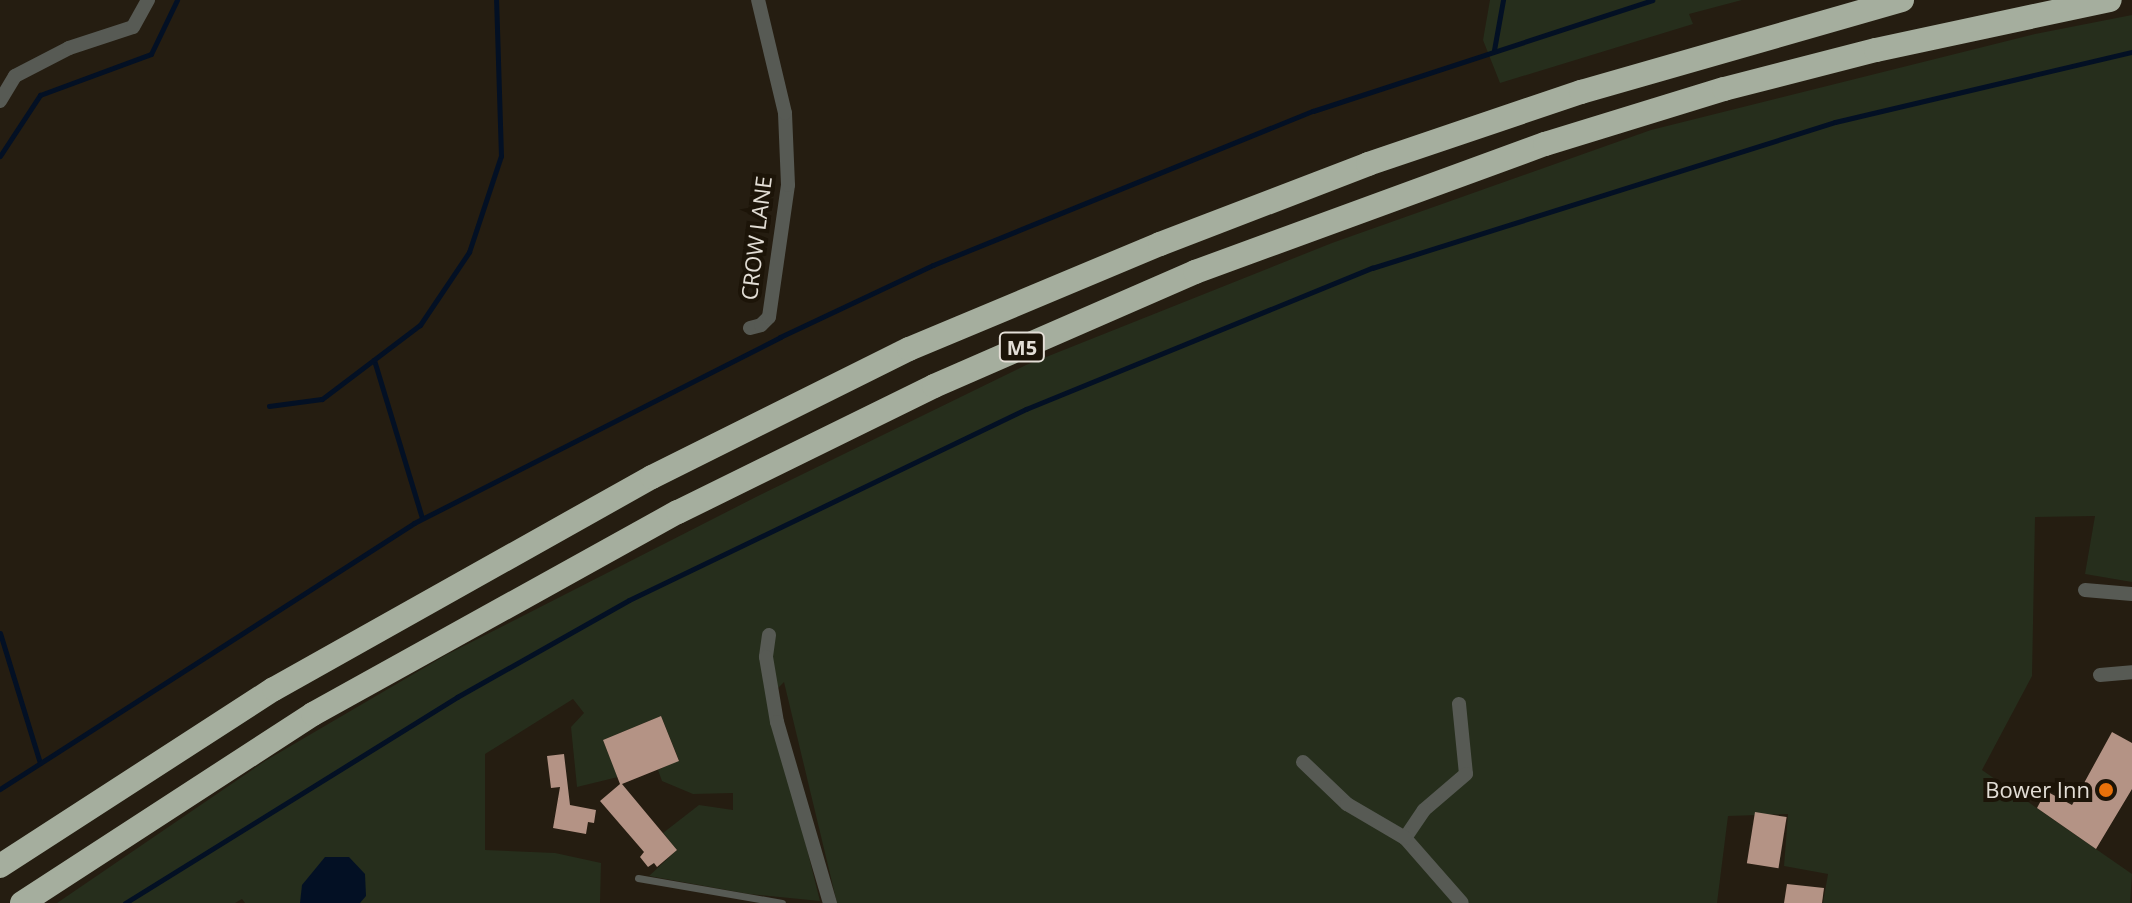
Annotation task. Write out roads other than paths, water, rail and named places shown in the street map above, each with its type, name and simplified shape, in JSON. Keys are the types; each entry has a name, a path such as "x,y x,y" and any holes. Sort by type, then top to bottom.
{"highway":[{"name":"M5","path":"0,866 274,689 652,477 909,349 1160,244 1368,164 1581,92 1902,0"},
{"name":"M5","path":"22,903 313,714 678,512 934,386 1195,272 1545,144 1724,89 1876,50 2110,0"}],"street":[{"path":"0,101 15,76 69,48 133,27 148,0"},
{"name":"CROW LANE","path":"750,328 761,325 769,317 788,185 785,113 758,0"},
{"path":"2085,590 2132,594"},
{"path":"769,635 766,657 777,722 830,903"},
{"path":"2100,675 2132,672"},
{"path":"1405,838 1424,810 1466,774 1459,704"},
{"path":"1303,762 1347,804 1405,838 1462,903"}],"lane":[{"path":"638,878 782,903"}],"water":[{"path":"325,857 349,857 365,874 366,896 360,903 300,903 302,885"}],"waterway":[{"path":"0,156 40,95 151,54 177,0"},
{"path":"269,406 322,399 420,325 469,252 501,156 496,0"},
{"path":"1494,50 1503,0"},
{"path":"0,789 414,523 780,337 933,265 1313,111 1652,0"},
{"path":"125,903 457,697 629,600 1026,409 1372,268 1835,122 2132,52"},
{"path":"374,360 422,518"},
{"path":"0,633 40,763"}],"place":[{"name":"Bower Inn","path":"2106,790"}]}
